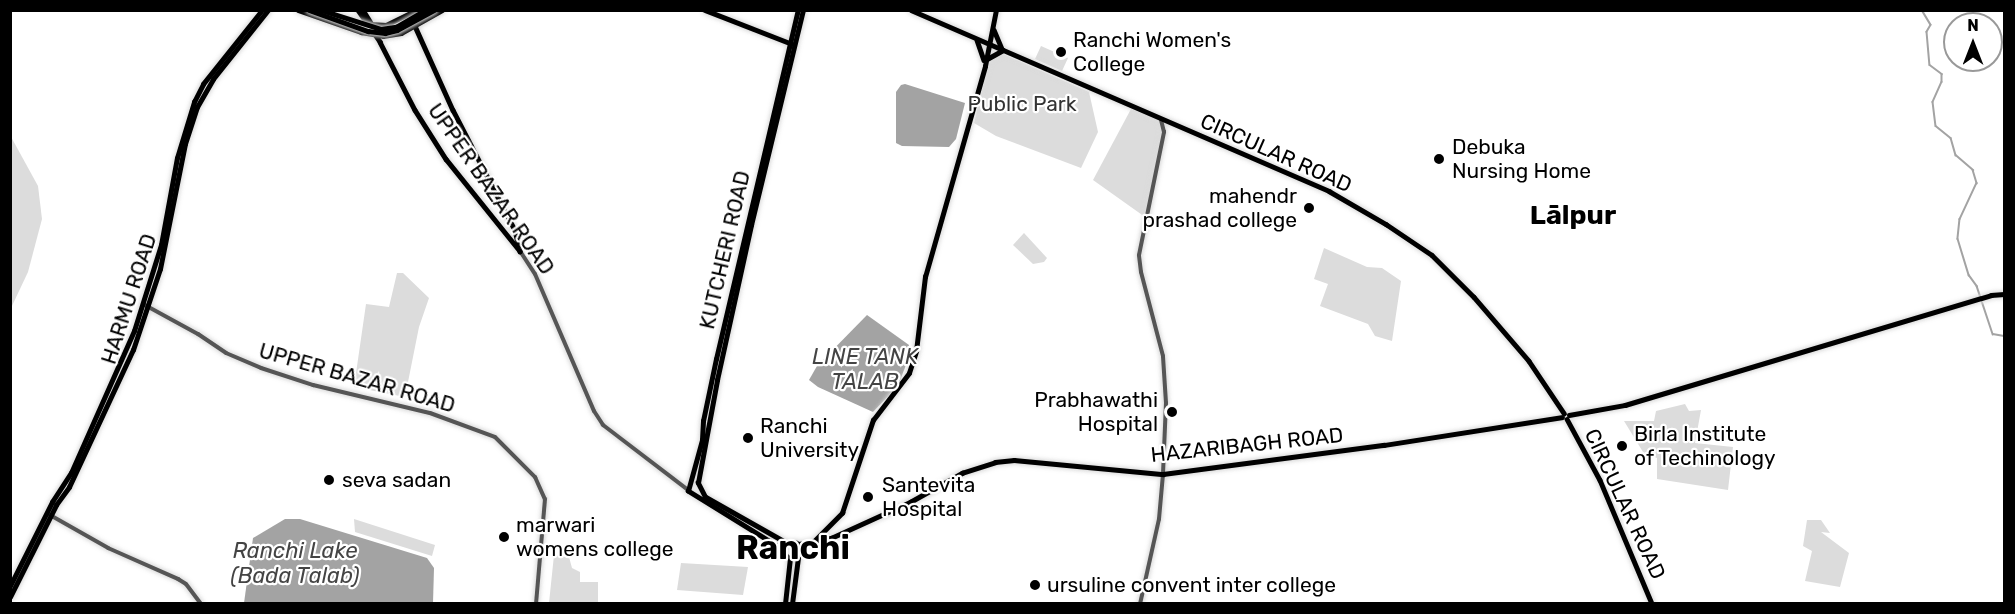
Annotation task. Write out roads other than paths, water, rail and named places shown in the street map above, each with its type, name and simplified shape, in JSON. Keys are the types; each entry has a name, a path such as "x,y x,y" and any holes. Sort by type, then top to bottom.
{"main road":[{"name":"HARMU ROAD","path":"145,305 161,244 177,158 194,102 203,84 262,10"},
{"name":"HARMU ROAD","path":"10,586 71,473 145,305 163,255 185,144 197,106 213,80 268,10"},
{"path":"298,10 378,38 396,35 442,10"},
{"path":"309,10 368,31 385,33 397,30 434,10"},
{"path":"321,10 381,29 396,27 426,10"},
{"path":"329,10 372,24 389,24 417,10"},
{"name":"UPPER BAZAR ROAD","path":"358,10 378,38"},
{"name":"UPPER BAZAR ROAD","path":"363,10 415,110 446,159 520,251"},
{"path":"705,10 793,44"},
{"name":"KUTCHERI ROAD","path":"687,490 702,440 703,421 716,359 793,44 798,10"},
{"path":"802,551 799,544 788,544 702,493 698,483 698,472 793,44 803,10"},
{"name":"CIRCULAR ROAD","path":"910,10 1329,191 1386,224 1432,255 1474,297 1529,361 1565,416 1600,480 1652,603"},
{"path":"792,603 798,558 802,551 842,513 873,420 909,373 916,351 925,277 986,63 996,10"},
{"path":"415,26 453,110 515,230 520,251"},
{"path":"986,63 1002,49 993,27"},
{"path":"986,63 978,39 992,34"},
{"name":"HAZARIBAGH ROAD","path":"799,544 831,538 910,502 962,474 995,462 1014,460 1163,474 1383,445 1565,416 1625,405 1991,295 2004,294"},
{"path":"687,490 785,551 790,558 785,603"},
{"name":"HARMU ROAD","path":"10,597 49,515"},
{"path":"785,551 788,544"},
{"path":"790,558 798,558"}],"street":[{"path":"1140,603 1162,502 1166,402 1163,356 1141,272 1139,255 1164,132 1161,120"},
{"path":"1164,132 1171,124"},
{"name":"UPPER BAZAR ROAD","path":"520,251 535,274 603,425 687,490"},
{"name":"UPPER BAZAR ROAD","path":"145,305 226,353 261,368 313,385 430,412 486,432 500,441 535,477 545,499 536,603"},
{"path":"49,515 108,549 178,579 186,584 201,603"}],"water":[{"path":"905,84 965,103 956,139 949,147 902,146 896,143 896,92 901,85"},
{"name":"LINE TANK TALAB","path":"867,315 909,345 906,365 898,386 873,412 818,387 809,380 817,366"},
{"name":"Ranchi Lake (Bada Talab)","path":"285,519 300,519 427,558 434,568 433,603 244,603 253,538"}],"waterway":[{"path":"1922,10 1931,25 1927,32 1930,65 1942,74 1942,82 1933,102 1936,126 1951,138 1956,155 1973,170 1977,183 1960,219 1958,239 1969,275 1977,286 1993,334 2004,336"}],"place":[{"name":"Ranchi Women's College","path":"1061,52"},
{"name":"Debuka Nursing Home","path":"1439,159"},
{"name":"mahendr prashad college","path":"1309,208"},
{"name":"Prabhawathi Hospital","path":"1172,412"},
{"name":"Ranchi University","path":"748,438"},
{"name":"Birla Institute of Techinology","path":"1622,446"},
{"name":"seva sadan","path":"329,480"},
{"name":"Santevita Hospital","path":"868,497"},
{"name":"marwari womens college","path":"504,537"},
{"name":"ursuline convent inter college","path":"1035,585"}],"district":[{"name":"Lālpur","path":"1573,216"},
{"name":"Ranchi","path":"793,548"}],"park label":[{"name":"Public Park","path":"1022,104"}]}
